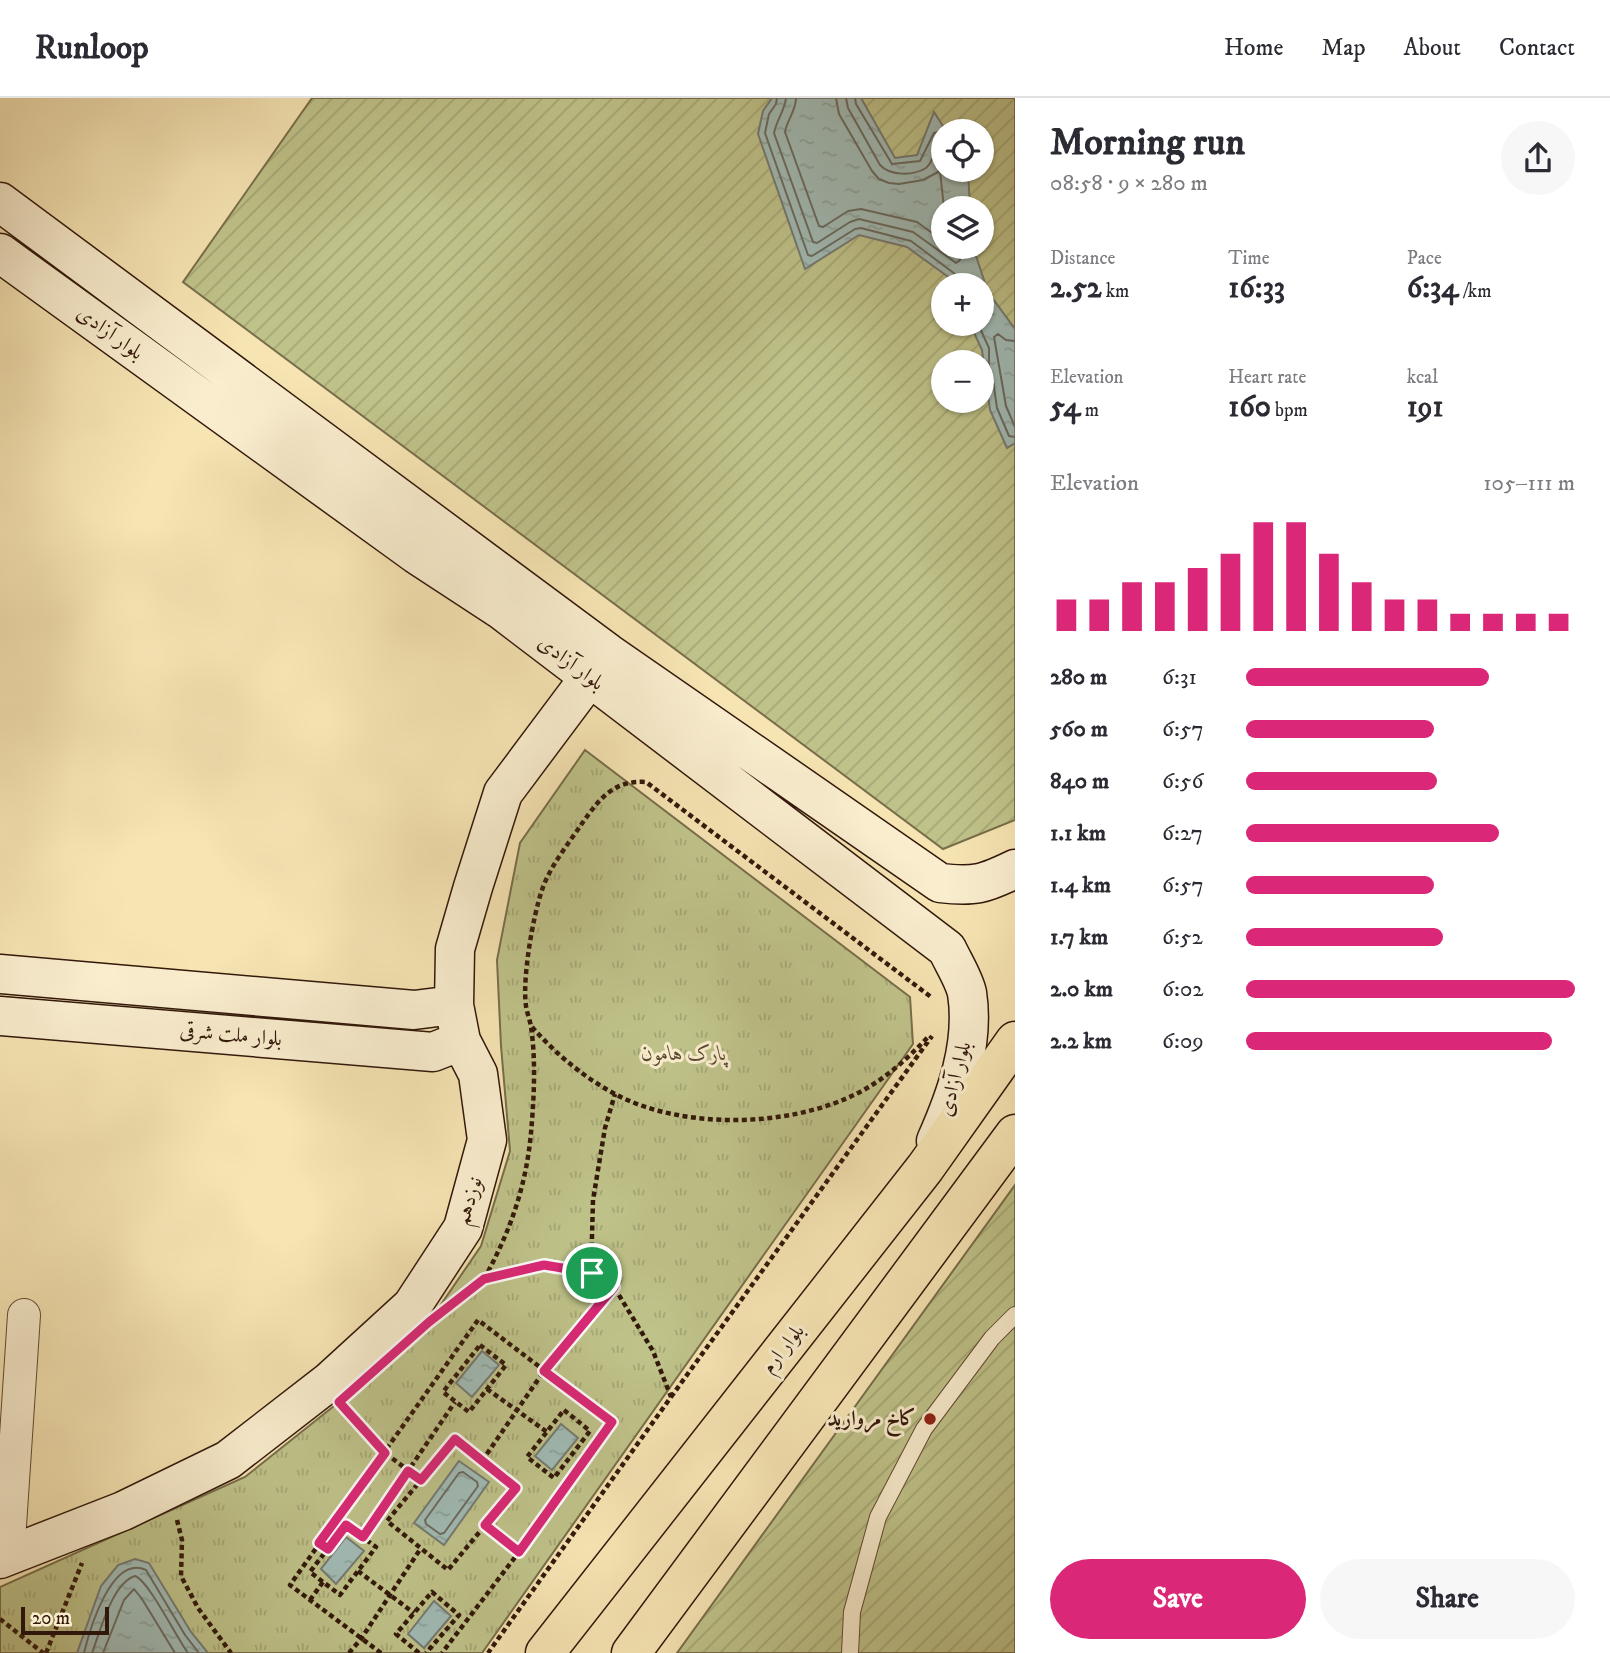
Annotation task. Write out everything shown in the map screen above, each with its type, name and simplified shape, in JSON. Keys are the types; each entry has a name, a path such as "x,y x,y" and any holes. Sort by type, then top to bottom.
{"main road":[{"name":"بلوار ارم","path":"545,1653 925,1168 1015,1041"},
{"path":"631,1653 1015,1134"}],"street":[{"name":"بلوار آزادی","path":"0,202 599,666 947,949 967,992 966,1053 950,1110 925,1168"},
{"name":"بلوار آزادی","path":"0,253 416,554 500,609 599,666 940,883 968,887 1015,869"},
{"name":"نوزدهم","path":"4,1558 123,1511 228,1460 330,1381 412,1306 463,1228 487,1140 478,1074 461,1041 454,1005 455,949 503,793 599,666"},
{"name":"بلوار ملت شرقی","path":"0,974 414,1010 454,1005"},
{"name":"بلوار ملت شرقی","path":"0,1016 433,1052 461,1041"},
{"path":"4,1558 24,1315"}],"lane":[{"path":"850,1653 852,1612 878,1517 924,1429 992,1338 1015,1315"}],"path":[{"path":"932,1034 908,1058 871,1086 821,1109 771,1118 714,1120 659,1110 615,1094 555,1053 531,1026 526,1006 526,984 533,923 542,888 564,851 601,799 619,785 632,781 646,782 929,993 933,1001"},
{"path":"488,1653 940,1026"},
{"path":"592,1273 593,1200 605,1128 615,1094"},
{"path":"456,1301 484,1279 544,1265 592,1273 614,1287 653,1351 671,1397"},
{"path":"482,1461 544,1371 614,1287"},
{"path":"381,1653 290,1584 478,1320 612,1422 519,1552 442,1653"},
{"path":"480,1345 506,1365 469,1412 455,1402 443,1392 480,1345"},
{"path":"487,1389 547,1432"},
{"path":"339,1402 385,1453 421,1480"},
{"path":"363,1537 455,1402"},
{"path":"564,1410 590,1431 554,1478 527,1457 547,1432 564,1410"},
{"path":"455,1439 482,1461 516,1488 448,1570 387,1521 455,1439"},
{"path":"174,1509 182,1540 181,1576 198,1608 231,1653"},
{"path":"346,1525 363,1537 376,1547 340,1595 310,1572 346,1525"},
{"path":"485,1525 519,1552"},
{"path":"319,1543 328,1549"},
{"path":"349,1653 421,1548"},
{"path":"0,1619 44,1653 84,1559"},
{"path":"358,1571 414,1613"},
{"path":"310,1600 323,1582"},
{"path":"419,1653 396,1633 432,1592 459,1615 426,1653"},
{"path":"442,1634 452,1640"},
{"path":"408,1653 412,1647"}],"green space":[{"path":"312,98 1015,98 1015,820 943,849 183,282"},
{"name":"پارک هامون","path":"585,750 910,997 913,1044 482,1653 0,1653 0,1587 245,1477 339,1402 429,1322 481,1246 510,1151 497,960 520,843"},
{"name":"کاخ مروارید","path":"1015,1185 1015,1653 677,1653"}],"water":[{"path":"772,98 861,98 895,158 917,155 931,120 931,182 969,182 969,196 931,196 931,259 977,259 982,273 943,273 907,247 859,235 805,269 758,134 763,111"},
{"path":"994,300 1015,329 1015,443 1007,448 991,413 994,413 994,350 982,350 976,336 994,336"},
{"path":"482,1351 499,1365 472,1397 456,1383"},
{"path":"561,1424 578,1438 552,1470 535,1456"},
{"path":"459,1461 489,1482 444,1545 414,1523"},
{"path":"346,1537 364,1551 336,1584 321,1569"},
{"path":"135,1559 149,1563 191,1632 208,1653 77,1653 101,1586 118,1565"},
{"path":"434,1601 451,1616 424,1648 408,1634"}],"place":[{"name":"کاخ مروارید","path":"930,1419"}],"route":[{"path":"544,1265 592,1273 614,1287 544,1371 612,1422 519,1552 485,1525 516,1488 455,1439 421,1480 408,1471 363,1537 346,1525 328,1549 319,1543 385,1453 339,1402 429,1322 484,1279 544,1265"}]}
